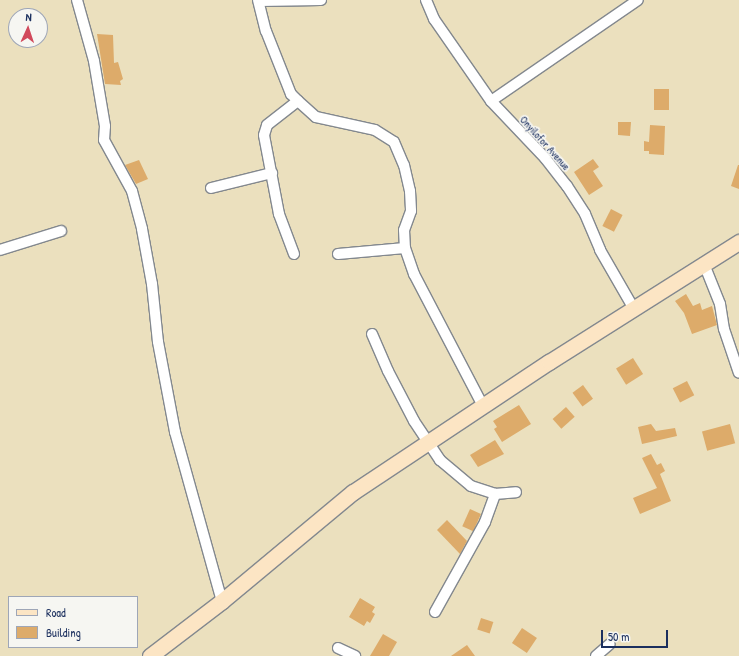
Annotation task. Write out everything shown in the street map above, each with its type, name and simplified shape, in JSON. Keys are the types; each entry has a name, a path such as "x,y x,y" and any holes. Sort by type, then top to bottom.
{"main road":[{"path":"150,656 222,601 353,492 483,406 739,242"}],"street":[{"path":"77,0 94,61 105,126 104,140 132,191 142,229 152,284 158,342 175,432 222,601"},
{"path":"321,0 258,0 266,31 291,94 316,117 335,123 362,126 375,130 394,142 404,165 410,191 411,210 404,230 405,248 414,274 430,307 483,406"},
{"name":"Onyilofor Avenue","path":"426,0 434,19 491,101 545,158 585,214 600,250 634,309"},
{"path":"491,101 638,0"},
{"path":"294,254 279,214 264,130 298,101"},
{"path":"211,188 272,173"},
{"path":"0,250 61,231"},
{"path":"338,254 405,248"},
{"path":"704,264 720,304 724,329 739,373"},
{"path":"372,334 403,400 440,460 471,486 495,494 516,492"},
{"path":"435,612 485,522 495,494"},
{"path":"596,656 610,644"},
{"path":"338,648 355,656"}],"building":[{"path":"97,34 113,35 114,63 118,62 123,79 120,81 121,85 105,84"},
{"path":"654,89 669,89 669,110 654,110"},
{"path":"618,122 631,122 630,136 618,135"},
{"path":"650,125 665,126 664,155 649,154 649,151 644,151 644,141 649,142"},
{"path":"593,159 599,167 593,171 603,186 589,195 574,172"},
{"path":"139,160 148,179 136,184 125,165"},
{"path":"739,165 739,189 731,186"},
{"path":"611,209 623,215 614,232 602,226"},
{"path":"686,294 693,306 700,303 702,310 712,306 717,325 692,334 684,313 675,301"},
{"path":"633,358 643,374 626,385 616,369"},
{"path":"687,381 694,395 680,403 673,388"},
{"path":"583,385 593,399 582,406 572,393"},
{"path":"519,405 531,424 502,442 494,429 497,427 493,421"},
{"path":"566,407 575,417 561,429 553,419"},
{"path":"651,424 656,431 675,428 677,436 642,444 638,427"},
{"path":"730,424 735,443 707,451 702,432"},
{"path":"495,440 504,454 478,467 470,455"},
{"path":"651,454 657,465 661,463 665,471 660,474 671,501 640,514 633,498 657,488 642,458"},
{"path":"470,509 481,514 473,531 462,526"},
{"path":"447,520 467,541 460,554 437,530"},
{"path":"360,598 375,607 372,612 375,614 370,623 367,621 364,626 349,617"},
{"path":"481,618 493,622 490,633 477,629"},
{"path":"522,628 537,638 527,653 512,643"},
{"path":"383,634 397,642 389,656 370,656"},
{"path":"467,645 475,656 451,656"}]}
